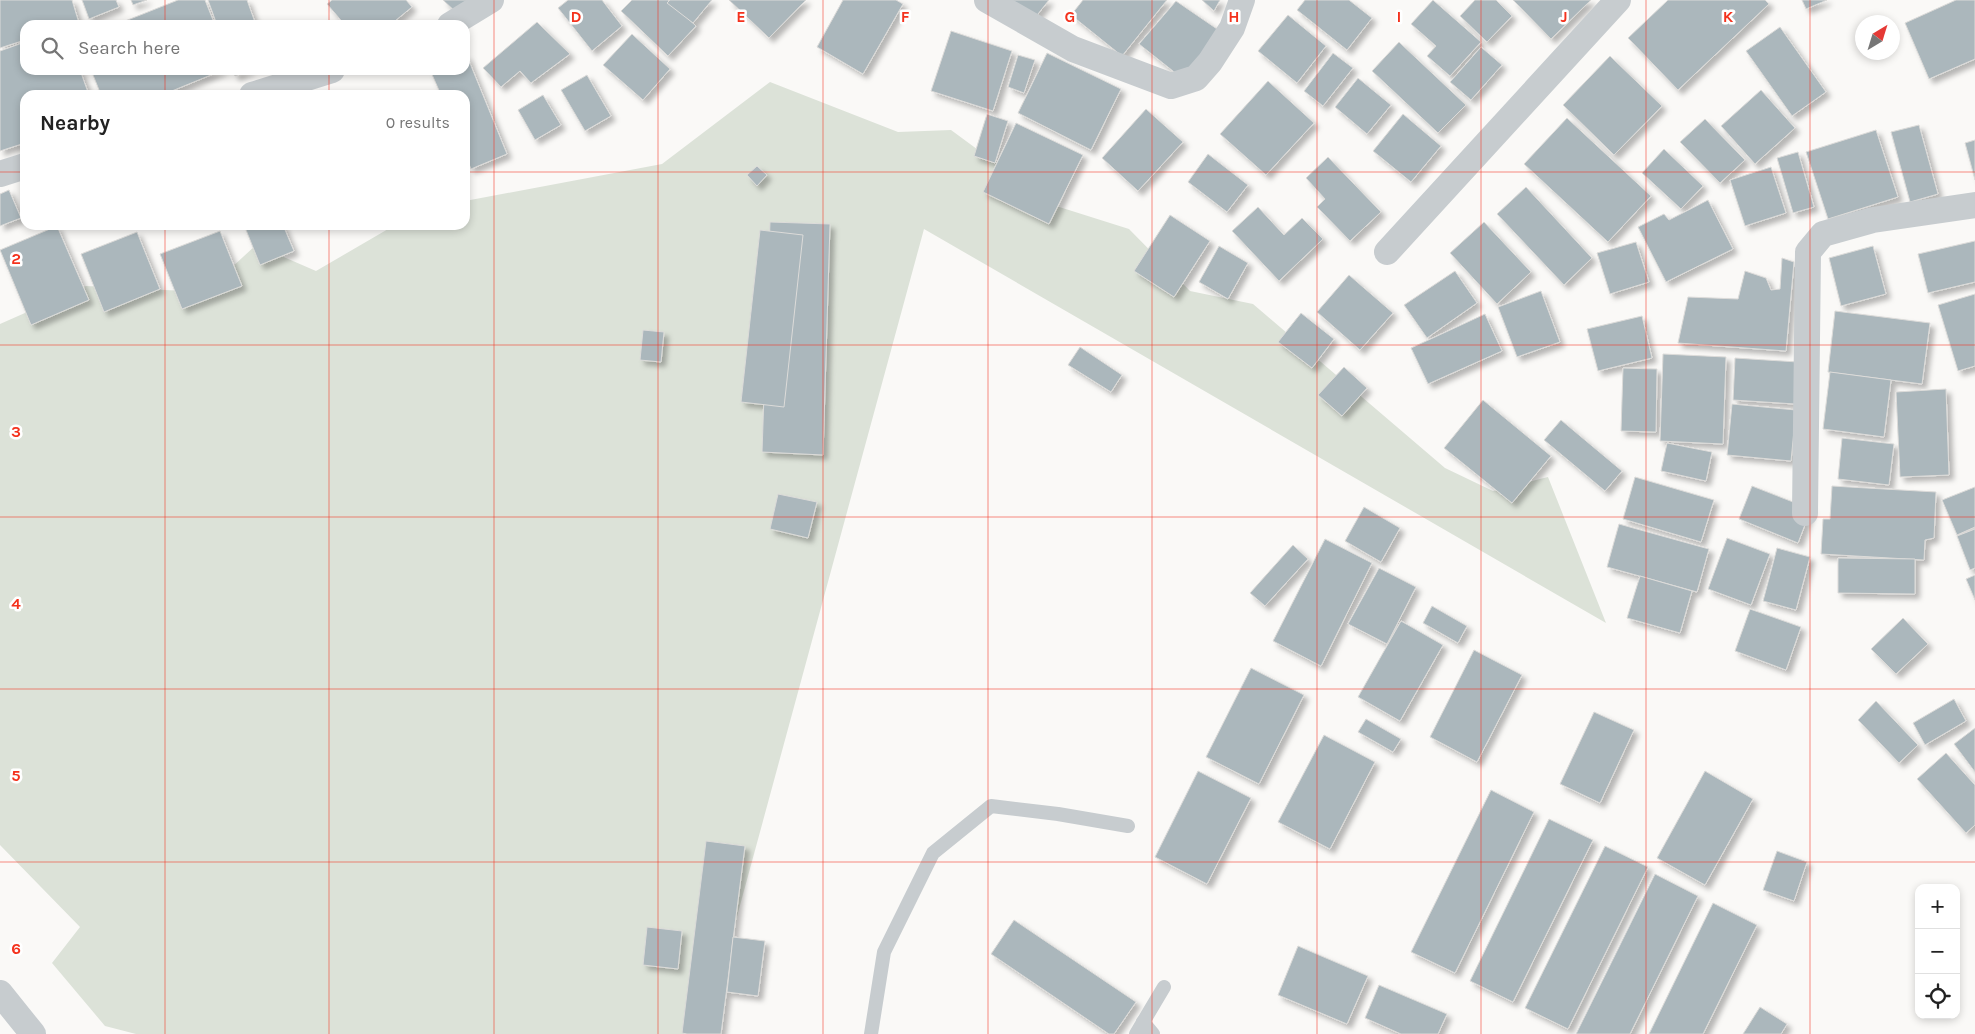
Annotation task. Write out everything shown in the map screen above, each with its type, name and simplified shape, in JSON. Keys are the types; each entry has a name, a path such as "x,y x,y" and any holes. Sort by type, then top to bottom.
{"street":[{"path":"458,20 492,0"},
{"path":"987,0 1073,49 1170,86 1196,78 1210,62 1232,28 1242,0"},
{"path":"1386,252 1618,0"},
{"path":"268,90 316,75"},
{"path":"0,174 20,168"},
{"path":"1805,513 1808,252 1823,234 1873,220 1975,205"},
{"path":"0,993 33,1034"}],"lane":[{"path":"871,1034 884,952 933,853 976,818 991,806 1058,814 1128,826"},
{"path":"1136,1034 1164,986"},
{"path":"1143,1022 1153,1034"}],"shaded area":[{"path":"770,82 898,132 951,130 1053,205 1129,229 1190,291 1253,304 1445,468 1493,491 1548,477 1606,623 924,229 705,1034 136,1034 105,1026 52,963 80,927 0,845 0,324 86,286 205,292 256,245 316,271 386,230 470,230 470,200 662,164"}],"building":[{"path":"0,0 72,0 78,20 20,20 20,42 0,48"},
{"path":"82,0 116,0 119,7 89,19"},
{"path":"131,0 147,0 133,5"},
{"path":"178,0 205,0 213,20 128,20"},
{"path":"208,0 247,0 254,20 215,20"},
{"path":"332,0 406,0 412,7 396,20 341,20 327,4"},
{"path":"443,0 475,0 460,16"},
{"path":"568,0 602,0 622,26 592,51 558,8"},
{"path":"632,0 668,0 696,26 668,56 621,11"},
{"path":"670,0 712,0 693,23 667,3"},
{"path":"729,0 806,0 769,38"},
{"path":"843,0 896,0 903,4 863,74 817,47"},
{"path":"1009,0 1049,0 1034,19"},
{"path":"1083,0 1167,0 1122,56 1071,15"},
{"path":"1202,0 1220,0 1214,11"},
{"path":"1305,0 1349,0 1372,18 1347,50 1297,10"},
{"path":"1433,0 1481,42 1450,76 1427,56 1436,46 1411,24"},
{"path":"1475,0 1496,0 1512,16 1487,42 1460,16"},
{"path":"1513,0 1591,0 1551,39"},
{"path":"1668,0 1765,0 1769,4 1678,90 1628,38"},
{"path":"1802,0 1827,0 1806,9"},
{"path":"1956,0 1975,0 1975,59 1929,79 1905,23"},
{"path":"1176,1 1220,31 1183,79 1139,44"},
{"path":"1288,15 1326,46 1297,83 1258,51"},
{"path":"537,22 570,54 531,83 520,71 501,87 483,68"},
{"path":"1780,27 1826,92 1792,116 1746,51"},
{"path":"951,31 1012,51 993,111 931,91"},
{"path":"632,34 670,69 643,100 603,65"},
{"path":"1399,42 1466,105 1438,133 1372,71"},
{"path":"20,44 20,75 82,75 87,90 20,90 20,145 0,151 0,51"},
{"path":"1481,47 1502,65 1471,100 1450,82"},
{"path":"1047,53 1121,89 1091,150 1018,113"},
{"path":"1333,53 1353,68 1323,106 1304,91"},
{"path":"1018,55 1035,60 1024,93 1008,87"},
{"path":"1610,56 1662,106 1614,155 1563,105"},
{"path":"470,63 507,154 471,169 470,90 439,90 432,75 470,75"},
{"path":"93,75 211,75 174,90 99,90"},
{"path":"587,75 611,116 585,131 561,90"},
{"path":"1358,78 1391,105 1367,134 1335,107"},
{"path":"1268,81 1314,123 1266,175 1220,134"},
{"path":"1761,90 1795,128 1755,164 1721,126"},
{"path":"543,95 561,125 535,140 518,110"},
{"path":"1146,109 1183,142 1138,191 1102,158"},
{"path":"987,114 1008,121 995,163 974,156"},
{"path":"1403,114 1441,146 1411,182 1373,151"},
{"path":"1567,118 1651,196 1608,242 1524,164"},
{"path":"1705,119 1745,160 1720,183 1680,142"},
{"path":"1016,123 1083,155 1049,224 983,192"},
{"path":"1919,125 1938,194 1910,202 1891,132"},
{"path":"1876,130 1898,197 1828,219 1806,152"},
{"path":"1975,140 1975,180 1965,143"},
{"path":"1664,149 1703,186 1681,209 1642,173"},
{"path":"1798,152 1814,207 1793,213 1777,158"},
{"path":"1208,154 1248,185 1227,212 1188,182"},
{"path":"1328,157 1381,212 1350,241 1317,207 1325,199 1306,178"},
{"path":"757,166 767,175 757,186 747,175"},
{"path":"1771,167 1786,213 1745,226 1730,180"},
{"path":"1526,187 1592,258 1564,285 1497,214"},
{"path":"9,190 20,218 0,226 0,194"},
{"path":"1708,200 1733,249 1666,282 1638,227 1664,214 1669,220"},
{"path":"1258,207 1284,235 1302,218 1323,239 1279,281 1232,231"},
{"path":"1170,215 1210,241 1174,297 1134,271"},
{"path":"770,222 830,224 823,455 762,452"},
{"path":"1484,222 1531,272 1497,304 1450,253"},
{"path":"48,230 59,230 89,300 31,325 0,250"},
{"path":"246,230 285,230 294,251 260,265"},
{"path":"760,230 803,235 784,407 741,402"},
{"path":"220,231 242,286 182,309 160,254"},
{"path":"137,232 160,289 104,312 81,254"},
{"path":"1975,241 1975,282 1928,293 1918,254"},
{"path":"1636,242 1649,282 1610,294 1597,253"},
{"path":"1219,246 1248,263 1228,299 1199,282"},
{"path":"1873,246 1886,294 1841,306 1829,258"},
{"path":"1782,258 1794,262 1786,351 1678,343 1688,297 1738,299 1745,271 1766,278 1771,290 1780,289"},
{"path":"1455,271 1477,303 1427,338 1404,305"},
{"path":"1349,275 1393,313 1360,350 1317,312"},
{"path":"1541,291 1560,342 1517,357 1498,307"},
{"path":"1975,294 1975,366 1958,371 1938,305"},
{"path":"1835,311 1930,323 1922,384 1828,372"},
{"path":"1301,313 1334,339 1312,368 1278,342"},
{"path":"1485,314 1502,351 1428,384 1411,348"},
{"path":"1642,316 1652,358 1598,371 1587,329"},
{"path":"643,330 664,332 661,362 640,360"},
{"path":"1080,347 1122,375 1111,392 1068,365"},
{"path":"1663,354 1726,357 1723,444 1660,441"},
{"path":"1735,358 1798,362 1795,404 1733,400"},
{"path":"1344,367 1367,388 1342,416 1318,395"},
{"path":"1623,368 1657,369 1656,432 1621,431"},
{"path":"1830,372 1891,380 1884,437 1823,429"},
{"path":"1946,389 1949,475 1900,477 1896,392"},
{"path":"1483,400 1551,456 1512,503 1444,448"},
{"path":"1732,404 1796,410 1791,461 1727,455"},
{"path":"1561,420 1622,471 1605,491 1544,440"},
{"path":"1842,438 1894,444 1889,485 1838,479"},
{"path":"1667,443 1712,452 1706,481 1661,471"},
{"path":"1635,477 1714,500 1701,542 1623,519"},
{"path":"1752,486 1811,509 1798,543 1739,519"},
{"path":"1832,486 1936,492 1934,538 1925,540 1924,560 1821,554 1823,519 1830,519"},
{"path":"1975,487 1975,527 1957,535 1942,500"},
{"path":"778,494 817,502 808,538 770,529"},
{"path":"1364,507 1400,528 1381,562 1345,541"},
{"path":"1619,524 1709,549 1697,592 1607,567"},
{"path":"1975,529 1975,568 1970,570 1957,536"},
{"path":"1727,538 1770,554 1751,605 1708,589"},
{"path":"1325,539 1372,563 1321,666 1273,641"},
{"path":"1293,545 1308,559 1265,606 1250,593"},
{"path":"1777,548 1810,557 1796,610 1763,601"},
{"path":"1838,558 1915,559 1915,594 1838,593"},
{"path":"1379,568 1416,587 1387,644 1348,624"},
{"path":"1975,575 1975,600 1966,579"},
{"path":"1640,576 1692,591 1680,633 1627,618"},
{"path":"1432,606 1467,626 1458,643 1423,623"},
{"path":"1750,609 1801,627 1786,670 1735,651"},
{"path":"1903,618 1928,644 1896,674 1871,649"},
{"path":"1401,621 1443,645 1400,721 1358,697"},
{"path":"1474,650 1522,675 1477,762 1430,737"},
{"path":"1251,668 1304,695 1259,784 1206,757"},
{"path":"1954,699 1966,721 1925,745 1913,723"},
{"path":"1876,701 1918,745 1899,763 1858,720"},
{"path":"1594,712 1634,730 1600,803 1560,784"},
{"path":"1366,719 1401,739 1393,752 1358,732"},
{"path":"1975,728 1975,772 1954,744"},
{"path":"1324,735 1375,762 1330,849 1278,822"},
{"path":"1946,753 1975,785 1975,825 1966,833 1917,779"},
{"path":"1198,771 1251,798 1207,884 1155,857"},
{"path":"1705,771 1753,799 1705,885 1657,858"},
{"path":"1491,790 1534,812 1455,973 1411,952"},
{"path":"1549,819 1593,840 1513,1002 1470,981"},
{"path":"706,841 745,846 721,1034 687,1034 682,1033"},
{"path":"1605,846 1648,867 1568,1029 1525,1008"},
{"path":"1777,851 1807,862 1794,901 1763,890"},
{"path":"1655,874 1698,896 1630,1034 1576,1034"},
{"path":"1713,903 1757,925 1703,1034 1649,1034"},
{"path":"1014,920 1136,1002 1114,1034 1109,1034 991,954"},
{"path":"647,927 682,931 678,969 643,965"},
{"path":"733,937 765,941 758,996 727,992"},
{"path":"1298,946 1368,976 1347,1024 1278,995"},
{"path":"1379,985 1447,1014 1438,1034 1401,1034 1365,1018"},
{"path":"1760,1007 1787,1024 1781,1034 1743,1034"}]}
